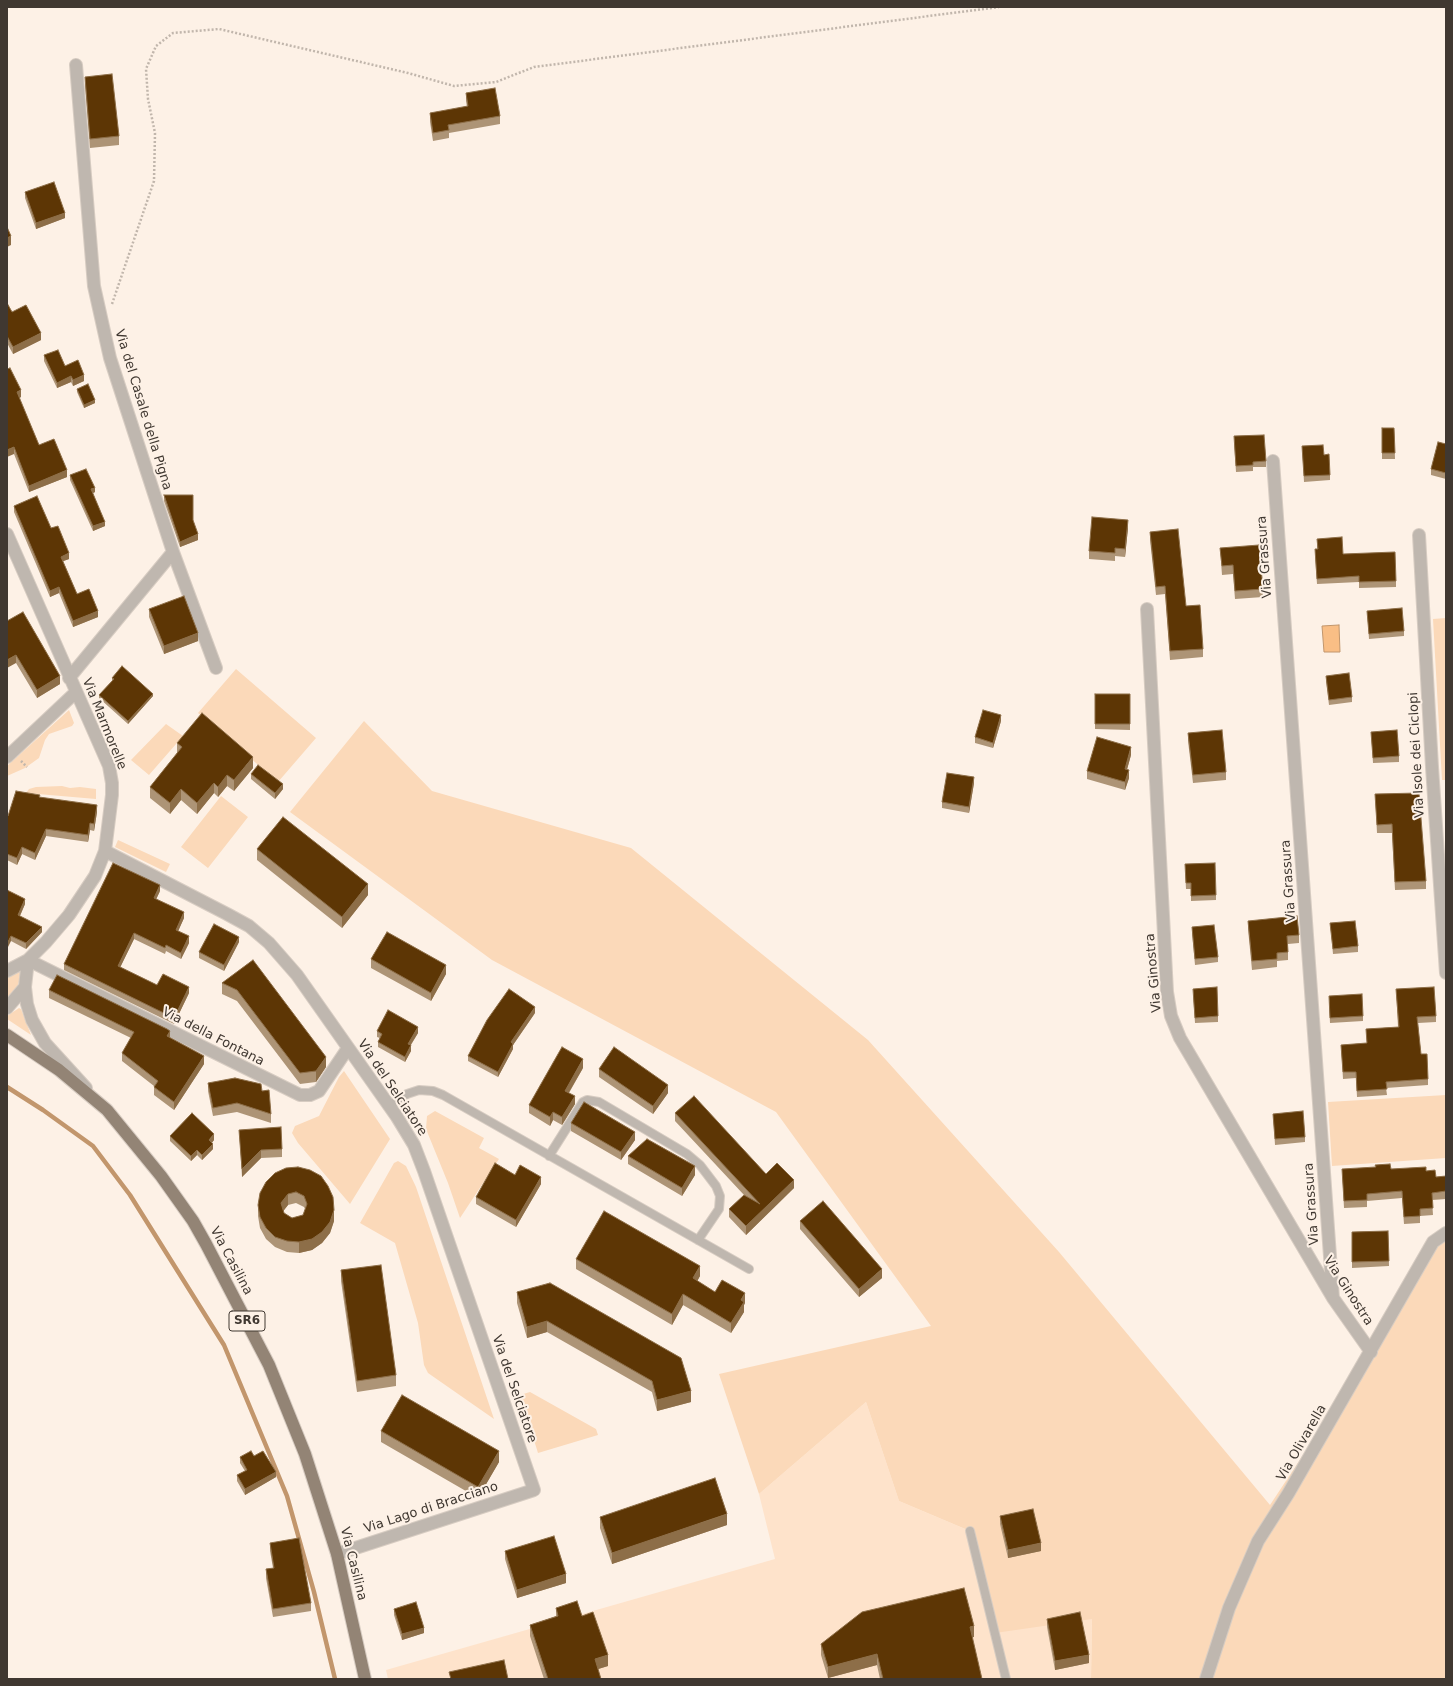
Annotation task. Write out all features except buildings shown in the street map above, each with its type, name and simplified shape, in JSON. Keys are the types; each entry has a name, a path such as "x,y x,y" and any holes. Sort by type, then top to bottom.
{"main road":[{"name":"Via Casilina","path":"7,1035 59,1070 107,1110 157,1170 193,1221 248,1323 278,1384 293,1422 313,1478 337,1554 365,1679"}],"street":[{"name":"Via del Casale della Pigna","path":"76,65 94,286 100,316 124,406 173,552 216,668"},
{"name":"Via Grassura","path":"1273,461 1333,1298"},
{"name":"Via Marmorelle","path":"7,534 109,766 112,778 112,807 105,851 95,876 69,915 28,960 7,971"},
{"name":"Via Isole dei Ciclopi","path":"1419,535 1432,767 1446,973"},
{"path":"69,678 173,552"},
{"name":"Via Ginostra","path":"1147,609 1167,992 1171,1016 1180,1038 1333,1298 1371,1352"},
{"path":"7,757 76,692"},
{"name":"Via del Selciatore","path":"105,851 197,897 255,931 275,949 290,966 389,1106 414,1145 424,1171 534,1490"},
{"path":"28,960 25,987 29,1013 41,1036 107,1110"},
{"name":"Via della Fontana","path":"28,960 300,1095 310,1095 319,1091 348,1048"},
{"path":"7,1008 25,987"},
{"name":"Via Olivarella","path":"1206,1679 1229,1608 1258,1541 1288,1494 1433,1242 1446,1233"},
{"name":"Via Lago di Bracciano","path":"337,1554 534,1490"}],"lane":[{"path":"389,1106 412,1091 425,1089 450,1098 749,1269"},
{"path":"550,1156 583,1102 594,1100 606,1106 687,1154 700,1165 716,1186 720,1196 719,1209 698,1240"},
{"path":"970,1531 1006,1679"}],"path":[{"path":"100,316 107,313 111,309 154,181 155,133 148,99 146,68 156,46 173,33 219,29 408,73 454,86 496,82 534,67 999,7"}],"shaded area":[{"path":"1446,618 1446,780 1442,780 1433,619"},
{"path":"1339,625 1340,652 1324,652 1322,626"},
{"path":"236,669 316,738 278,782 198,713"},
{"path":"69,710 74,723 72,726 49,734 45,740 39,758 25,768 7,776 7,766"},
{"path":"364,721 432,791 631,848 868,1040 1059,1252 1270,1505 1371,1352 1433,1242 1446,1236 1446,1679 1091,1679 1092,1619 995,1633 970,1531 899,1501 866,1402 759,1494 719,1374 931,1326 776,1112 492,960 290,812"},
{"path":"166,724 183,736 149,775 131,760"},
{"path":"62,786 70,788 80,787 96,789 96,799 26,793 29,789 36,787"},
{"path":"221,796 248,817 208,868 181,847"},
{"path":"118,840 170,864 166,872 115,847"},
{"path":"22,968 17,990 7,1002 7,978"},
{"path":"19,1008 21,1009 31,1035 7,1019 7,1016"},
{"path":"344,1071 390,1139 350,1204 298,1143 292,1133 295,1126 319,1116 339,1077"},
{"path":"1446,1095 1446,1158 1332,1166 1328,1102"},
{"path":"435,1111 484,1138 479,1148 499,1159 460,1218 448,1183 426,1129 427,1116"},
{"path":"398,1161 406,1166 416,1187 494,1419 428,1373 424,1365 418,1323 395,1243 360,1223 394,1163"},
{"path":"530,1392 596,1429 598,1435 538,1453 520,1395"},
{"path":"866,1402 899,1501 970,1531 1092,1619 1091,1679 388,1679 386,1670 775,1559 759,1494"}],"waterway":[{"path":"7,1087 43,1110 93,1146 130,1195 224,1345 287,1496 314,1592 335,1679"}]}
